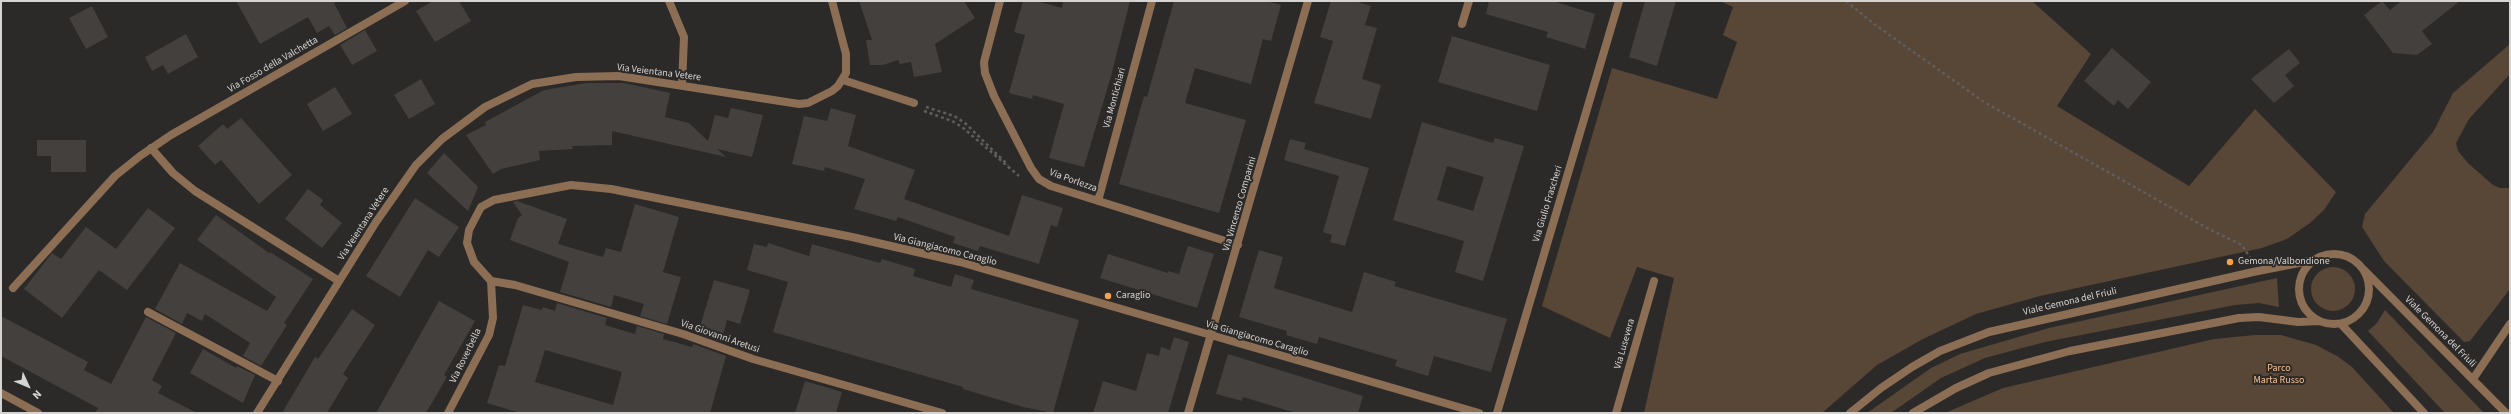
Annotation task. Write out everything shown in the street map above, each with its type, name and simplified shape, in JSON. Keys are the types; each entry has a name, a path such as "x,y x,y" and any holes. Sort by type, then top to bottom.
{"street":[{"name":"Via Fosso della Valchetta","path":"13,288 115,176 151,148 405,1"},
{"path":"669,1 684,37 682,85"},
{"path":"832,1 847,63 843,80 914,103"},
{"name":"Via Porlezza","path":"1000,1 984,62 985,72 994,96 1031,168 1039,179 1051,186 1238,245"},
{"name":"Via Montichiari","path":"1098,201 1152,1"},
{"name":"Via Vincenzo Comparini","path":"1188,413 1308,1"},
{"path":"1462,24 1469,1"},
{"name":"Via Giulio Frascheri","path":"1496,413 1619,1"},
{"name":"Via Veientana Vetere","path":"257,413 376,222 426,154 442,139 494,101 532,84 576,77 619,76 799,104 808,103 825,96 843,80"},
{"path":"151,148 173,173 196,191 339,281"},
{"name":"Via Giangiacomo Caraglio","path":"491,281 474,262 467,243 468,230 481,207 494,200 571,185 612,189 852,238 960,262 1479,413"},
{"path":"1913,413 1978,378 2014,365 2057,354 2239,318 2259,317 2298,322 2319,321 2340,324 2352,319 2361,311 2367,300 2369,288 2366,276 2360,266 2352,259 2333,254 2314,260 2305,269 2300,280 2298,293 2307,314 2319,321"},
{"name":"Viale Gemona del Friuli","path":"1850,413 1881,388 1912,367 1940,352 1983,334 2253,272 2314,260"},
{"name":"Viale Gemona del Friuli","path":"2360,266 2506,413"},
{"name":"Via Roverbella","path":"448,413 489,335 493,318 491,281"},
{"name":"Via Giovanni Aretusi","path":"491,281 515,285 682,334 753,359 942,413"},
{"name":"Via Lusevera","path":"1616,413 1654,281"},
{"path":"148,312 278,381"},
{"path":"2340,324 2424,413"},
{"path":"2473,379 2510,324"},
{"path":"1,394 38,413"}],"path":[{"path":"1846,1 1874,24 1984,102 2207,228 2242,245 2251,256 2253,272"},
{"path":"914,103 921,109 952,121 962,127 996,158 1010,168"},
{"path":"914,103 954,116 965,123 1023,181"}],"green space":[{"path":"1720,1 2032,1 2091,54 2057,106 2189,186 2255,109 2336,192 2324,210 2310,223 2287,239 2262,248 2040,296 1976,314 1923,339 1877,365 1822,413 1644,413 1674,278 1637,267 1610,338 1542,306 1612,68 1717,99 1737,42 1723,35 1733,7"},
{"path":"2510,44 2510,74 2469,119 2456,143 2458,151 2468,163 2493,185 2500,188 2510,188 2510,289 2470,341 2464,342 2384,261 2362,227 2365,214 2433,132 2453,93"},
{"path":"2329,267 2337,267 2342,268 2349,273 2354,280 2354,298 2349,305 2342,310 2329,311 2321,308 2314,301 2311,293 2311,285 2314,277 2321,270"},
{"path":"2277,278 2279,307 2259,303 2235,305 2045,342 1985,358 1941,378 1891,413 1867,413 1931,368 1960,354 2049,328"},
{"path":"2385,310 2484,413 2445,413 2368,331 2377,323"},
{"name":"Parco Marta Russo","path":"2255,335 2281,335 2316,345 2337,356 2352,367 2394,413 1945,413 2003,388 2214,339"}],"building":[{"path":"236,1 337,1 334,3 347,28 335,35 329,26 317,33 308,17 260,44"},
{"path":"433,1 459,1 471,21 435,42 416,11"},
{"path":"859,1 964,1 975,18 935,44 942,72 914,77 911,62 900,64 898,60 883,65 870,65 866,40 872,40"},
{"path":"1023,1 1036,1 1062,8 1063,1 1130,1 1111,76 1084,167 1049,158 1064,104 1033,95 1032,99 1009,93 1025,35 1014,32"},
{"path":"1174,1 1266,1 1281,5 1271,41 1263,39 1251,84 1195,68 1185,103 1246,120 1219,213 1119,184 1144,96 1147,97"},
{"path":"1331,1 1355,1 1371,6 1365,25 1377,28 1362,79 1381,85 1371,119 1314,103 1333,41 1320,37"},
{"path":"1489,1 1553,1 1595,14 1585,49 1546,37 1548,32 1486,14"},
{"path":"1645,1 1676,1 1657,66 1629,57"},
{"path":"2382,1 2390,10 2401,1 2460,1 2422,31 2432,44 2417,55 2393,53 2364,15"},
{"path":"92,6 108,37 86,49 69,18"},
{"path":"365,30 377,51 352,65 340,45"},
{"path":"186,34 198,57 168,74 163,65 152,71 145,57"},
{"path":"1452,36 1550,65 1537,111 1438,82"},
{"path":"2112,48 2151,82 2128,109 2118,100 2114,106 2084,81"},
{"path":"2289,49 2300,63 2285,75 2294,86 2274,103 2251,79"},
{"path":"421,79 435,104 409,119 394,95"},
{"path":"587,83 624,83 670,93 665,117 689,123 708,141 715,115 728,118 731,108 763,115 752,157 717,149 726,157 612,131 612,145 572,146 573,149 539,151 540,160 501,169 493,174 466,135 486,125 485,122 544,90"},
{"path":"335,87 352,114 323,131 307,104"},
{"path":"831,108 856,115 848,146 915,170 904,199 1009,236 1022,195 1063,208 1057,227 1051,225 1039,264 980,246 978,251 953,243 955,237 898,217 896,221 854,209 865,179 825,167 824,171 792,164 804,116 827,121"},
{"path":"241,118 292,175 259,204 221,160 215,165 198,146 223,124 227,129"},
{"path":"1422,122 1493,143 1495,138 1524,146 1483,281 1455,272 1464,241 1393,220","holes":["1447,166 1484,177 1473,211 1437,200"]},
{"path":"1290,139 1306,143 1304,149 1369,168 1345,246 1330,242 1332,235 1323,232 1339,176 1284,160"},
{"path":"37,140 86,140 86,172 51,172 51,156 37,156"},
{"path":"444,153 478,187 468,211 427,173"},
{"path":"308,189 323,200 320,205 342,223 322,248 285,219"},
{"path":"415,198 459,227 439,257 428,250 400,297 366,276"},
{"path":"517,201 567,219 558,244 603,257 606,248 621,252 635,204 679,217 663,272 681,277 667,324 640,316 644,304 614,295 611,307 560,292 569,262 510,240 518,218 522,215 513,202"},
{"path":"148,208 175,228 127,290 99,270 62,318 24,289 52,253 61,259 86,227 116,249"},
{"path":"216,215 269,253 270,252 313,279 284,323 287,325 261,366 243,356 250,343 205,314 202,321 187,313 182,324 155,309 180,263 267,311 276,297 197,240"},
{"path":"768,243 809,256 812,244 880,263 882,259 915,269 913,276 951,287 955,274 974,280 971,289 1079,320 1053,413 1023,407 963,389 963,387 773,332 788,282 747,270 754,244 767,247"},
{"path":"1188,246 1214,254 1197,308 1100,278 1108,254 1168,273 1168,271 1179,274"},
{"path":"1259,250 1283,257 1274,288 1352,312 1364,272 1396,282 1394,286 1507,319 1491,372 1434,356 1428,376 1395,366 1397,360 1319,337 1317,344 1286,335 1287,331 1239,317"},
{"path":"714,280 750,290 740,324 727,320 721,342 698,333"},
{"path":"439,301 475,321 444,375 447,377 426,413 376,413"},
{"path":"557,303 607,318 605,325 635,334 637,326 664,334 663,339 692,347 693,344 726,356 710,413 520,413 487,403 499,365 505,366 523,305 542,310 543,307 555,311","holes":["545,350 622,372 613,405 535,382"]},
{"path":"352,309 375,325 343,374 348,378 327,413 282,413 315,357 318,359"},
{"path":"1,316 88,362 84,370 111,384 146,317 176,333 152,380 162,386 158,393 197,413 95,413 98,408 1,356"},
{"path":"1174,337 1189,342 1168,413 1093,413 1103,381 1136,391 1147,353 1159,356 1161,347 1170,350"},
{"path":"203,349 236,368 237,366 255,375 243,403 190,373"},
{"path":"1228,354 1363,396 1358,413 1296,413 1243,397 1242,401 1216,394"},
{"path":"805,381 842,392 836,413 795,413"}],"place":[{"name":"Gemona/Valbondione","path":"2230,262"},
{"name":"Caraglio","path":"1108,296"}]}
